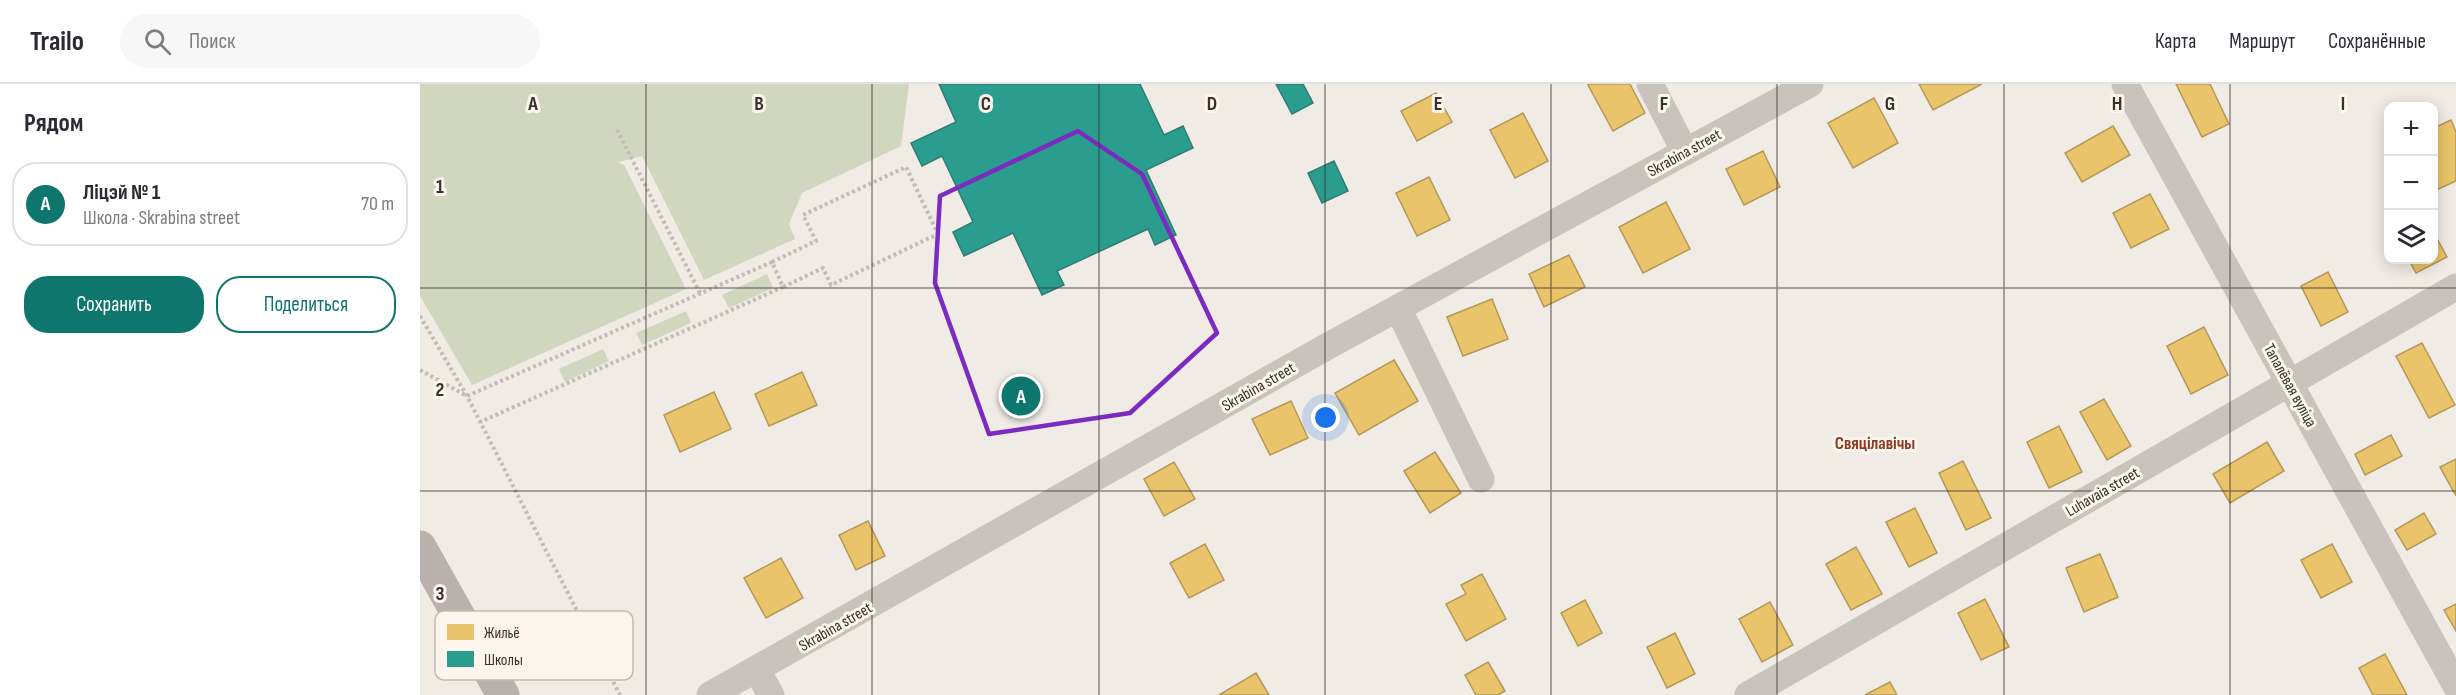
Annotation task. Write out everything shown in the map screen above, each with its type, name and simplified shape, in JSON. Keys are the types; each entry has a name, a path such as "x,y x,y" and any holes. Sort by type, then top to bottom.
{"main road":[{"path":"420,547 456,611"},
{"path":"495,680 503,695"}],"street":[{"path":"1650,84 1685,152"},
{"name":"Skrabina street","path":"710,695 1398,309 1810,84"},
{"name":"Тапалёвая вуліца","path":"2125,84 2456,686"},
{"name":"Luhavaia street","path":"1748,695 2456,287"},
{"path":"1398,309 1481,479"},
{"path":"757,670 771,695"}],"path":[{"path":"617,130 700,293"},
{"path":"467,396 816,241 803,215 906,167 938,234 831,285 823,268 480,422"},
{"path":"772,262 783,287"},
{"path":"420,316 467,396 577,611"},
{"path":"420,370 467,396"},
{"path":"612,680 620,695"}],"highlighted area":[{"path":"1078,131 1142,174 1217,333 1130,413 989,434 935,283 940,196"}],"green space":[{"path":"420,84 909,84 901,146 802,193 789,224 795,239 704,280 642,156 618,162 624,165 686,289 472,385 420,296"},
{"path":"767,274 773,288 729,308 722,295"},
{"path":"686,311 691,323 642,345 636,333"},
{"path":"603,349 609,361 565,382 559,369"}],"building: Жильё":[{"path":"1630,84 1645,113 1613,131 1588,85"},
{"path":"1919,84 1982,84 1933,110"},
{"path":"2176,84 2210,84 2229,124 2202,137"},
{"path":"1436,93 1452,122 1417,141 1401,111"},
{"path":"1874,98 1898,143 1853,168 1828,123"},
{"path":"1523,113 1548,161 1515,178 1490,130"},
{"path":"2451,120 2456,132 2456,181 2438,189 2438,156 2438,126"},
{"path":"2113,126 2130,155 2082,182 2065,153"},
{"path":"1763,151 1780,187 1744,205 1726,169"},
{"path":"1429,177 1450,220 1417,236 1396,193"},
{"path":"2150,194 2169,229 2131,248 2113,213"},
{"path":"1666,202 1690,249 1643,273 1619,227"},
{"path":"2438,240 2447,257 2438,262"},
{"path":"1569,255 1585,287 1544,307 1529,274"},
{"path":"2411,264 2433,264 2416,273"},
{"path":"2328,272 2348,312 2321,326 2301,286"},
{"path":"1492,299 1508,339 1463,356 1447,317"},
{"path":"2204,327 2228,375 2191,394 2167,346"},
{"path":"2422,343 2455,405 2429,418 2396,356"},
{"path":"1394,360 1418,401 1359,435 1335,393"},
{"path":"802,372 817,405 769,426 755,394"},
{"path":"714,392 731,429 680,452 664,415"},
{"path":"2104,399 2131,446 2107,460 2080,412"},
{"path":"1291,401 1308,438 1270,455 1252,419"},
{"path":"2059,426 2082,472 2049,488 2027,442"},
{"path":"2391,435 2402,456 2365,475 2355,454"},
{"path":"2267,442 2284,471 2230,503 2213,474"},
{"path":"1435,452 1461,493 1430,513 1404,471"},
{"path":"2456,459 2456,496 2440,467"},
{"path":"1963,461 1991,518 1966,530 1939,473"},
{"path":"1174,462 1195,499 1164,516 1144,479"},
{"path":"1915,508 1937,553 1909,567 1886,522"},
{"path":"2424,513 2436,534 2407,550 2395,530"},
{"path":"868,521 885,556 856,570 839,535"},
{"path":"1205,544 1224,580 1189,598 1170,563"},
{"path":"2332,544 2352,582 2321,598 2301,560"},
{"path":"1856,547 1882,594 1851,610 1826,564"},
{"path":"2100,554 2118,597 2084,612 2066,568"},
{"path":"781,558 803,598 766,618 744,578"},
{"path":"1482,574 1506,619 1466,641 1446,604 1466,594 1461,585"},
{"path":"1985,599 2009,647 1981,660 1958,613"},
{"path":"1585,600 1602,633 1578,646 1561,613"},
{"path":"1770,602 1793,645 1762,662 1739,619"},
{"path":"2456,604 2456,631 2444,610"},
{"path":"1675,633 1695,674 1667,688 1647,647"},
{"path":"2385,654 2407,695 2373,695 2359,668"},
{"path":"1488,662 1505,691 1498,695 1476,695 1465,675"},
{"path":"1256,673 1269,695 1219,695"},
{"path":"1890,682 1897,695 1865,695"}],"building: Школы":[{"path":"939,84 1140,84 1164,135 1183,126 1193,148 1146,170 1176,235 1155,245 1148,229 1057,271 1064,285 1042,295 1013,233 964,256 953,232 973,222 942,156 922,166 911,143 956,122"},
{"path":"1276,84 1303,84 1313,103 1292,114"},
{"path":"1334,161 1348,191 1322,203 1308,173"}],"place":[{"name":"Ліцэй № 1","path":"1021,396"}],"district":[{"name":"Свяцілавічы","path":"1875,443"}]}
